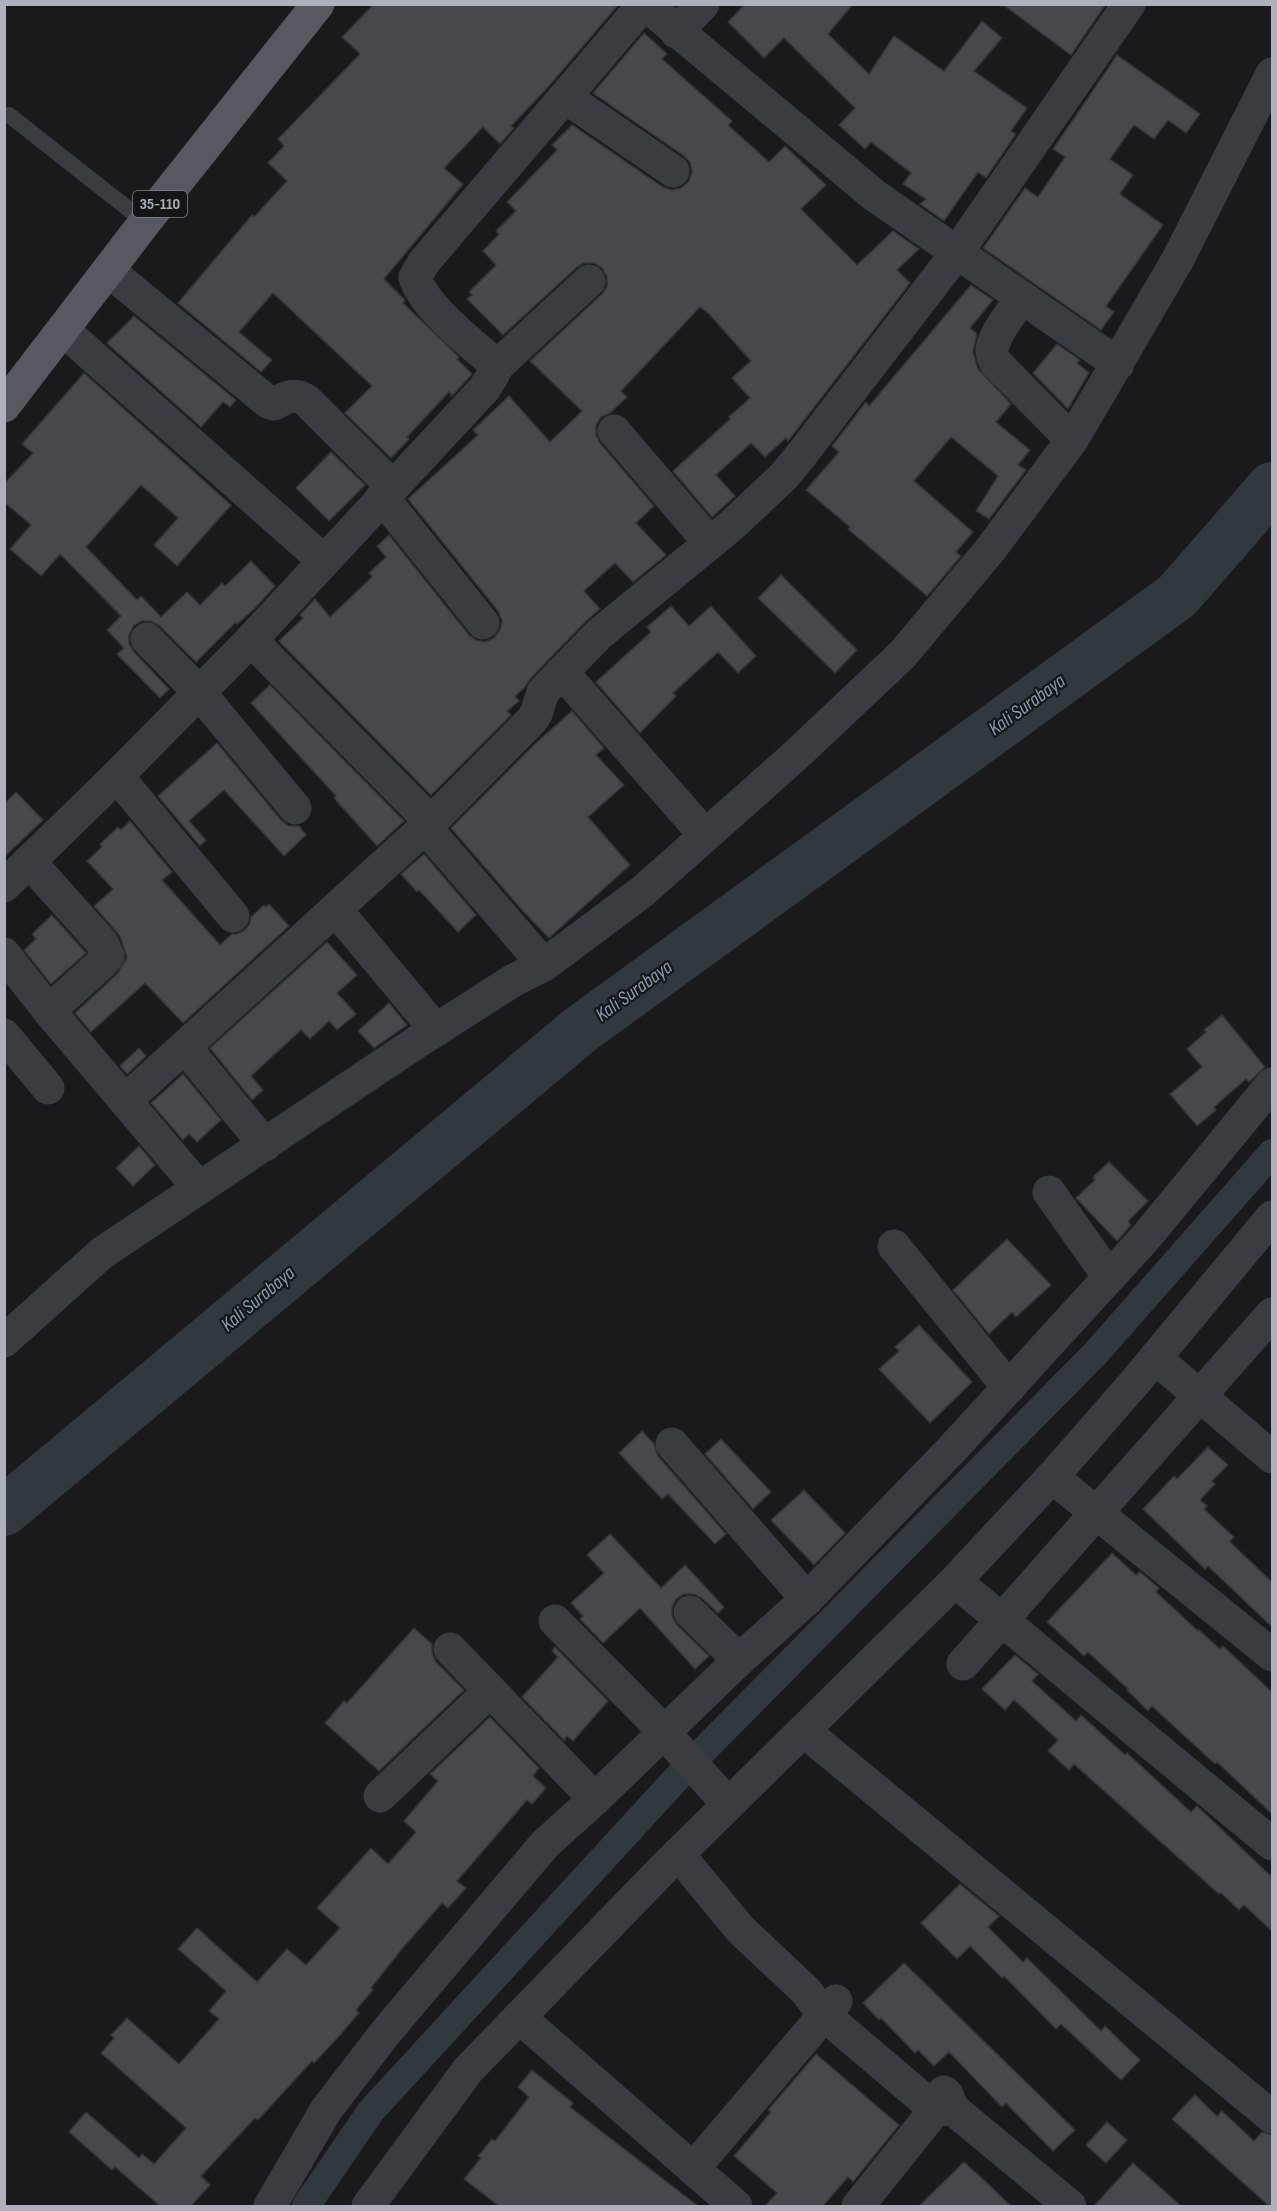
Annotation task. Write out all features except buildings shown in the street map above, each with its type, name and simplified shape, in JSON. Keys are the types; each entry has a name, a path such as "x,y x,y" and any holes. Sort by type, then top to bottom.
{"main road":[{"name":"35-110","path":"4,406 318,4"}],"street":[{"path":"495,368 494,363 429,302 417,286 415,277 432,253 644,4 873,195 1118,364"},
{"path":"676,33 703,4"},
{"path":"125,1101 428,824 531,720 536,714 543,692 598,635 732,525 796,461 956,254 1129,4"},
{"path":"4,1341 102,1253 436,1030 514,980 544,965 643,891 902,656 990,550 1072,441 1177,261 1272,74"},
{"path":"565,97 673,171"},
{"path":"109,271 268,402 274,404 293,396 300,396 307,401 387,492 483,623"},
{"path":"4,886 117,776 250,640 485,388 495,368 589,281"},
{"path":"1021,298 999,333 992,348 992,355 996,363 1072,441"},
{"path":"63,330 323,560"},
{"path":"615,430 710,543"},
{"path":"147,639 199,692 295,808"},
{"path":"250,640 428,824 544,965"},
{"path":"562,672 705,835"},
{"path":"117,776 233,916"},
{"path":"29,861 103,944 108,956 49,1011"},
{"path":"336,910 436,1030"},
{"path":"4,954 49,1011 199,1188"},
{"path":"4,1035 48,1088"},
{"path":"185,1047 265,1145"},
{"path":"282,2202 326,2110 386,2032 545,1844 665,1735 739,1660 807,1599 1009,1388 1146,1237 1272,1084"},
{"path":"1049,1192 1109,1277"},
{"path":"368,2206 459,2080 678,1854 732,1792 804,1731 955,1581 1052,1477 1272,1217"},
{"path":"894,1246 1009,1388"},
{"path":"963,1664 1272,1314"},
{"path":"1155,1358 1272,1457"},
{"path":"672,1444 807,1599"},
{"path":"1052,1477 1272,1654"},
{"path":"955,1581 1272,1844"},
{"path":"690,1612 739,1660"},
{"path":"555,1621 665,1735 732,1792"},
{"path":"450,1649 595,1799"},
{"path":"380,1796 489,1691"},
{"path":"804,1731 1272,2117"},
{"path":"678,1854 741,1930 822,2002 1063,2204"},
{"path":"693,2169 822,2002"},
{"path":"519,2017 736,2206"},
{"path":"858,2206 946,2105"}],"lane":[{"path":"9,115 146,222"}],"waterway":[{"name":"Kali Surabaya","path":"4,1511 580,1030 1177,596 1272,487"},
{"path":"306,2206 371,2111 689,1765 1095,1354 1272,1153"}]}
